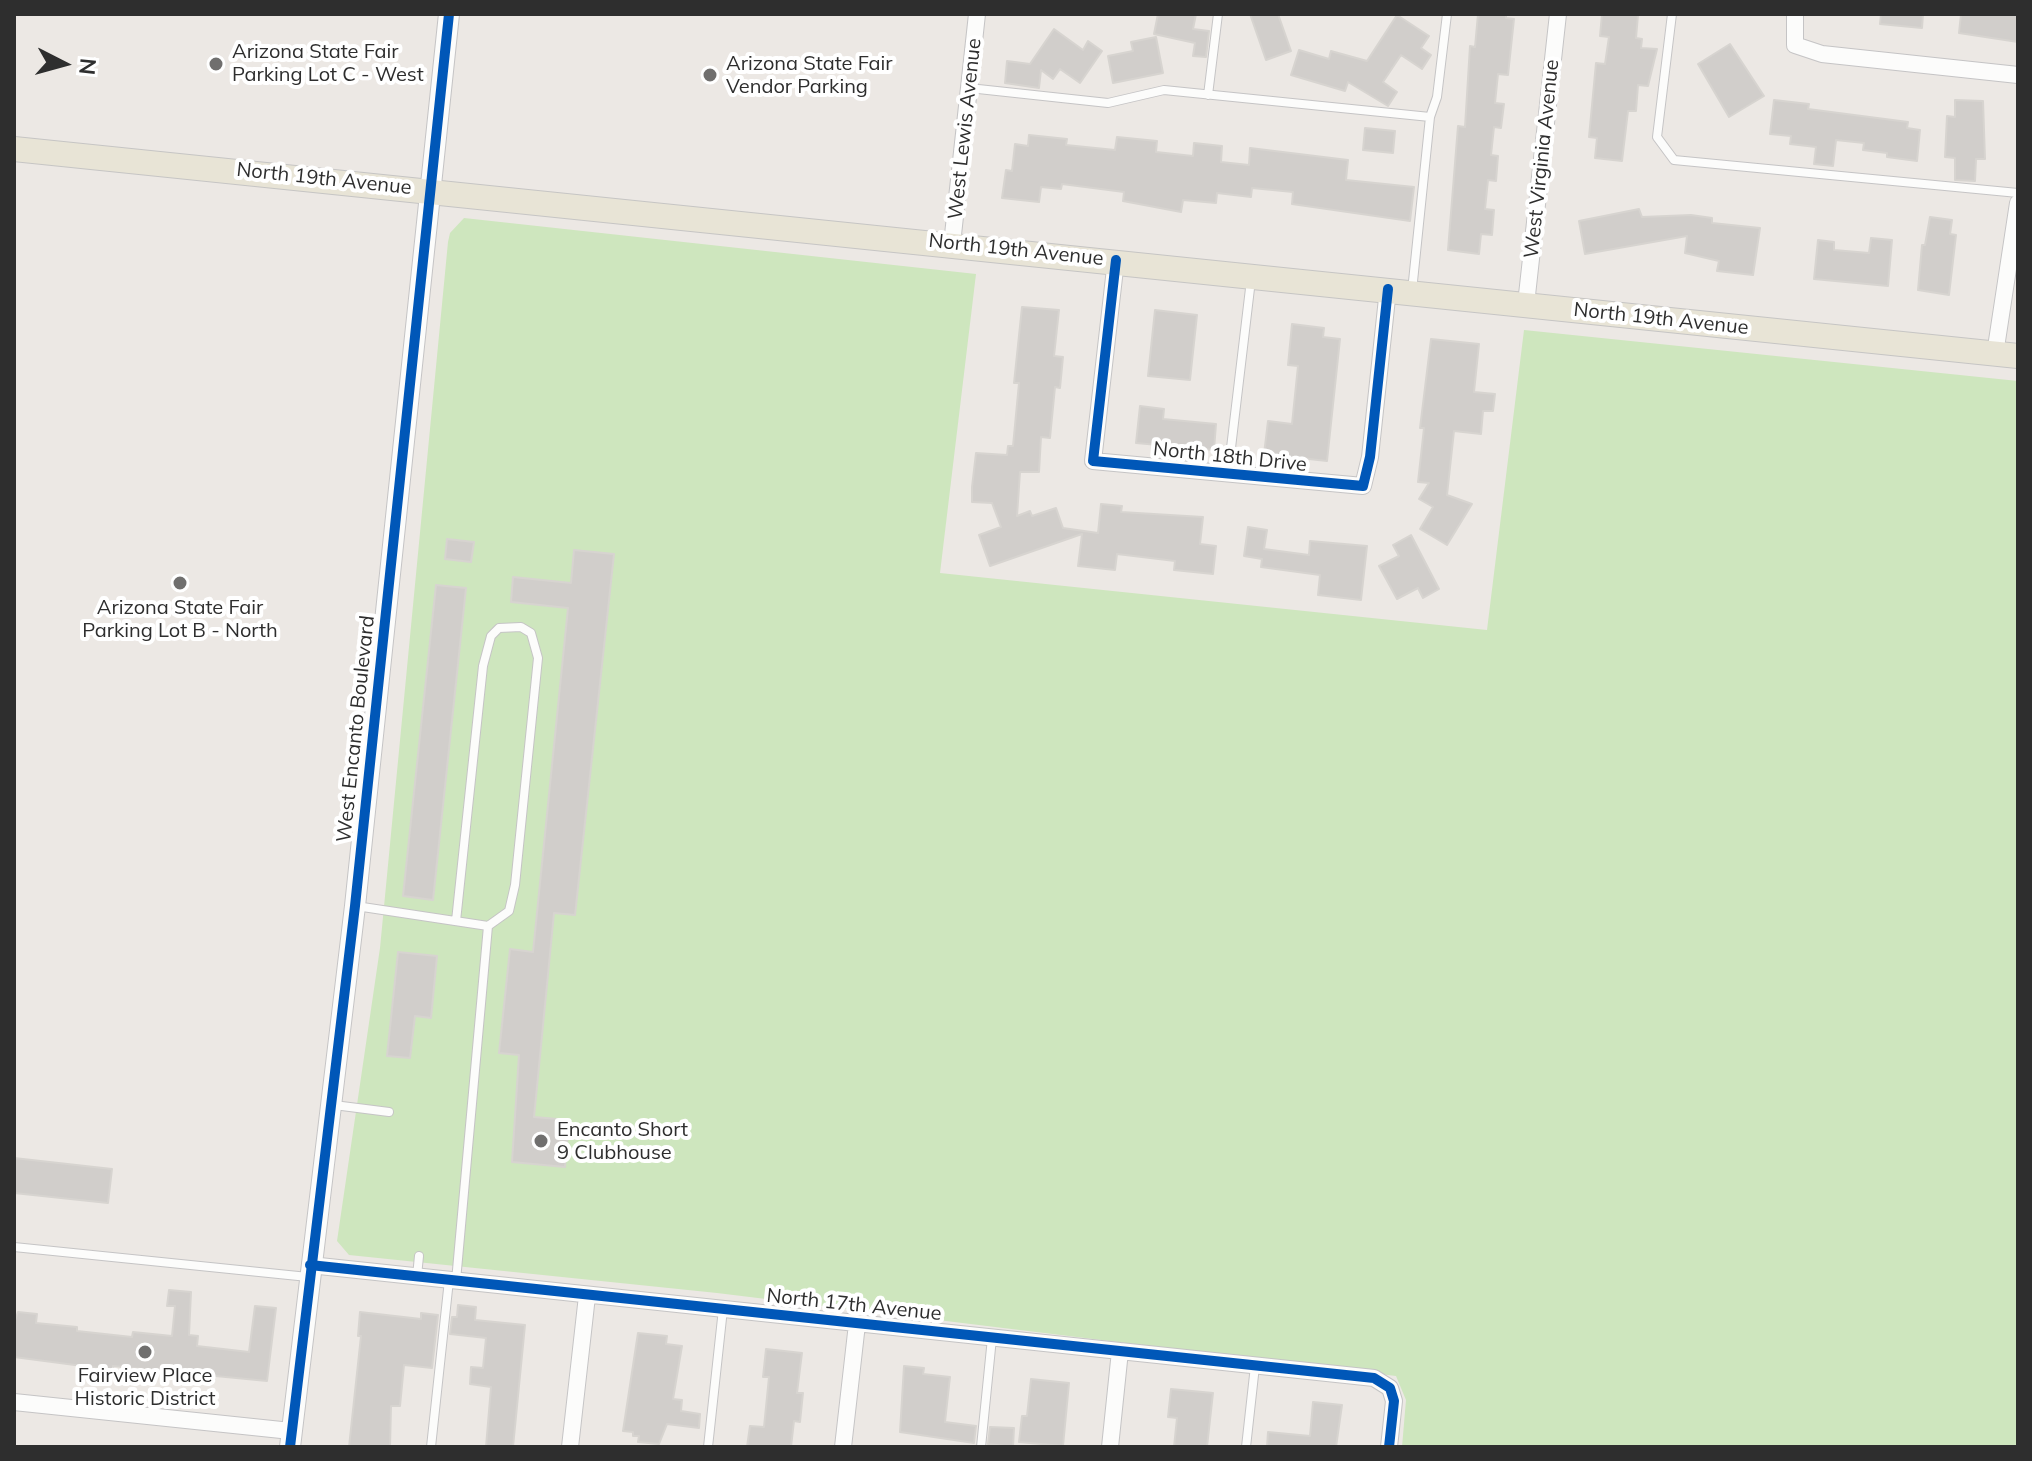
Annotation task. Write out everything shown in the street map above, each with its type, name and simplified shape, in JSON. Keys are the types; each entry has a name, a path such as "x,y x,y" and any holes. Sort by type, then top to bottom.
{"main road":[{"name":"North 19th Avenue","path":"14,149 432,189 2007,355"}],"street":[{"name":"West Encanto Boulevard","path":"290,1439 355,906 449,14"},
{"name":"West Lewis Avenue","path":"952,244 977,14"},
{"name":"West Virginia Avenue","path":"1526,304 1558,14"},
{"path":"1795,14 1795,45 1822,54 2018,75"},
{"path":"2007,355 2018,203"},
{"name":"North 18th Drive","path":"1116,260 1093,461 1363,486 1400,290"},
{"name":"North 17th Avenue","path":"310,1271 453,1280 1374,1378 1390,1388 1394,1401 1389,1447"},
{"path":"570,1447 587,1296"},
{"path":"843,1447 857,1324"},
{"path":"1110,1447 1120,1351"},
{"path":"14,1402 290,1439"}],"lane":[{"path":"1208,95 1218,14"},
{"path":"1400,290 1430,117 1437,97 1447,14"},
{"path":"1672,14 1657,137 1674,160 2018,193"},
{"path":"969,88 1108,103 1164,90 1430,117"},
{"path":"1228,474 1251,275"},
{"path":"355,906 488,926 509,911 515,885 538,658 531,633 521,627 499,628 491,636 483,666 456,921"},
{"path":"431,1447 453,1280 488,926"},
{"path":"330,1104 389,1112"},
{"path":"14,1247 310,1271"},
{"path":"417,1277 419,1256"},
{"path":"708,1447 723,1309"},
{"path":"981,1447 992,1338"},
{"path":"1246,1447 1255,1365"}],"green space":[{"path":"464,218 976,274 940,573 1487,630 1524,330 2018,381 2018,1447 1402,1447 1406,1400 1396,1376 717,1293 349,1255 337,1241 380,948 448,242 450,233"}],"building":[{"path":"1158,14 1196,14 1193,29 1209,31 1206,57 1193,56 1195,43 1154,34"},
{"path":"1250,14 1278,14 1291,51 1266,60"},
{"path":"1478,14 1506,14 1506,18 1514,19 1508,75 1498,74 1495,103 1504,104 1501,128 1494,127 1491,155 1498,156 1496,181 1488,180 1485,209 1494,210 1492,235 1481,234 1479,254 1448,250 1458,126 1465,127 1470,46 1475,47"},
{"path":"1602,14 1638,15 1636,38 1642,39 1641,48 1657,49 1648,86 1638,85 1636,111 1628,111 1622,161 1595,158 1597,138 1589,137 1596,63 1605,64 1609,37 1600,36"},
{"path":"1881,14 1923,14 1922,28 1880,24"},
{"path":"1961,14 2018,14 2018,42 1959,33"},
{"path":"1397,15 1429,36 1421,48 1431,55 1422,69 1401,55 1383,82 1397,92 1388,106 1348,82 1345,91 1291,75 1299,50 1329,59 1331,51 1367,61"},
{"path":"1054,29 1083,50 1088,41 1102,51 1080,83 1060,69 1053,79 1041,70 1039,88 1005,83 1007,61 1030,64"},
{"path":"1156,37 1163,73 1113,83 1108,56 1133,51 1131,42"},
{"path":"1730,44 1764,96 1729,117 1698,64"},
{"path":"1774,100 1809,104 1808,109 1908,122 1907,128 1920,130 1917,161 1863,150 1864,143 1836,140 1833,166 1814,164 1816,147 1790,144 1791,136 1770,134"},
{"path":"1955,100 1983,101 1985,159 1976,159 1975,181 1955,180 1955,158 1945,157 1947,116 1955,117"},
{"path":"1365,128 1395,131 1393,153 1363,150"},
{"path":"1029,135 1067,139 1066,145 1115,150 1117,137 1157,141 1156,152 1193,156 1194,143 1222,146 1221,162 1249,165 1250,148 1348,160 1346,180 1414,187 1410,221 1292,204 1293,192 1252,188 1251,197 1217,193 1216,203 1183,200 1181,212 1123,201 1124,192 1062,184 1061,189 1041,187 1039,202 1002,198 1006,170 1012,171 1015,144 1028,146"},
{"path":"1639,209 1642,217 1691,215 1712,218 1712,223 1760,228 1753,275 1717,271 1719,261 1685,253 1687,236 1585,254 1579,221"},
{"path":"1930,217 1952,220 1950,234 1956,235 1949,295 1918,290 1922,245 1925,245"},
{"path":"1871,238 1892,240 1888,286 1814,279 1818,240 1834,242 1834,250 1869,253"},
{"path":"1022,307 1059,310 1054,356 1063,357 1060,388 1055,387 1050,438 1041,437 1039,472 1020,472 1017,516 1030,511 1032,516 1056,508 1063,528 1098,533 1101,504 1122,506 1121,512 1203,517 1200,544 1216,546 1213,574 1174,570 1175,561 1117,554 1115,570 1078,566 1082,534 990,566 979,535 1001,527 992,503 972,502 976,453 1007,455 1008,446 1013,446 1019,383 1014,383"},
{"path":"1155,310 1197,315 1190,380 1148,376"},
{"path":"1292,324 1324,328 1323,337 1340,339 1327,461 1264,454 1268,421 1292,424 1298,366 1288,365"},
{"path":"1431,339 1479,344 1474,392 1495,394 1493,411 1483,411 1481,434 1454,431 1447,495 1472,504 1447,545 1420,529 1433,507 1419,499 1429,483 1418,482 1424,428 1420,428"},
{"path":"1140,406 1164,409 1163,419 1216,424 1214,450 1136,443"},
{"path":"1248,527 1267,530 1264,549 1309,555 1310,541 1367,546 1361,600 1318,595 1320,575 1261,567 1262,559 1244,556"},
{"path":"1411,535 1439,589 1423,598 1418,588 1397,599 1379,566 1399,556 1393,545"},
{"path":"447,539 474,542 471,562 445,559"},
{"path":"574,550 614,554 575,915 554,913 534,1117 569,1120 565,1167 512,1162 519,1055 499,1053 510,949 533,952 568,608 511,602 513,577 571,583"},
{"path":"436,585 466,588 433,900 403,896"},
{"path":"398,952 437,956 431,1018 415,1016 410,1058 387,1056"},
{"path":"14,1158 112,1169 108,1203 14,1193"},
{"path":"169,1290 191,1292 189,1335 198,1336 197,1346 249,1352 255,1306 276,1308 267,1381 113,1366 113,1370 14,1357 14,1323 18,1312 37,1314 36,1323 77,1327 77,1331 132,1337 133,1332 172,1336 175,1306 167,1306"},
{"path":"458,1305 476,1307 475,1320 525,1325 513,1447 486,1447 491,1387 470,1384 471,1367 483,1368 486,1338 450,1334 452,1317 457,1317"},
{"path":"360,1312 421,1319 421,1313 438,1315 432,1368 404,1365 400,1406 391,1406 390,1447 349,1447 361,1336 358,1336"},
{"path":"638,1333 667,1336 666,1344 682,1346 673,1399 682,1400 681,1411 700,1414 699,1428 667,1424 659,1444 638,1442 639,1436 623,1431"},
{"path":"766,1349 802,1353 797,1393 803,1393 800,1422 794,1421 791,1447 747,1447 750,1426 764,1427 769,1377 763,1377"},
{"path":"904,1366 924,1368 923,1374 950,1377 945,1422 976,1426 974,1443 900,1432"},
{"path":"1031,1379 1069,1383 1063,1446 1019,1442 1022,1416 1027,1416"},
{"path":"1171,1389 1213,1393 1207,1447 1174,1447 1177,1418 1168,1417"},
{"path":"1313,1402 1342,1405 1336,1447 1267,1447 1268,1432 1310,1436"},
{"path":"990,1427 1014,1428 1013,1447 988,1444"}],"cycle path":[{"path":"290,1447 355,906 449,14"},
{"path":"1116,260 1093,461 1363,486 1370,457 1388,289"},
{"path":"310,1265 1374,1378 1390,1388 1394,1401 1389,1447"}],"place":[{"name":"Arizona State Fair Parking Lot C - West","path":"216,64"},
{"name":"Arizona State Fair Vendor Parking","path":"710,75"},
{"name":"Arizona State Fair Parking Lot B - North","path":"180,583"},
{"name":"Encanto Short 9 Clubhouse","path":"541,1141"},
{"name":"Fairview Place Historic District","path":"145,1352"}]}
